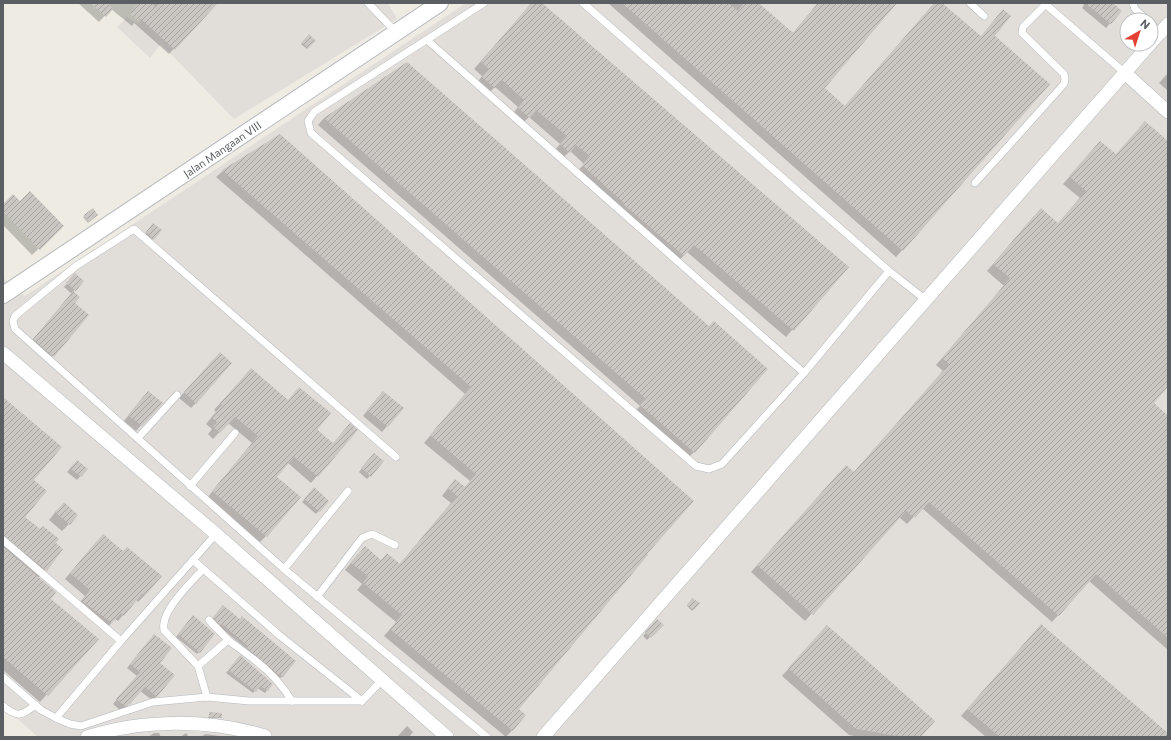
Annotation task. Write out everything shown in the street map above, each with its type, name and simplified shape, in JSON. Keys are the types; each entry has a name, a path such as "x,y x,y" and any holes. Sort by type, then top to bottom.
{"street":[{"name":"Jalan Mangaan VIII","path":"4,292 440,3"},
{"path":"543,737 1144,52"},
{"path":"1125,73 1168,112"},
{"path":"3,353 216,534 447,737"},
{"path":"87,737 101,735 123,728 172,724 217,731 240,728 264,736"}],"lane":[{"path":"368,3 396,32"},
{"path":"484,3 314,112 308,121 311,133 696,466 709,469 722,464 804,373 889,271"},
{"path":"583,3 889,271 926,300"},
{"path":"970,3 984,16"},
{"path":"1133,3 1135,9 1138,12"},
{"path":"975,183 1064,84 1066,79 1064,74 1022,33 1023,27 1045,4 1125,73"},
{"path":"427,40 804,373"},
{"path":"396,457 134,229 76,266 23,309 12,321 15,329 284,569 487,737"},
{"path":"138,438 177,395"},
{"path":"190,486 235,433"},
{"path":"284,569 348,491"},
{"path":"56,718 121,641 216,534"},
{"path":"317,597 362,538 372,534 395,545"},
{"path":"3,540 121,641"},
{"path":"192,560 279,635 362,701"},
{"path":"203,569 168,610 163,627 164,630 198,666 207,697"},
{"path":"209,620 228,640 271,672 281,683 292,701"},
{"path":"198,666 228,640"},
{"path":"3,677 36,705 56,718 70,724 81,726 152,702 207,697 249,701 362,701 382,680"},
{"path":"3,706 13,714 23,715 36,705"}],"shaded area":[{"path":"156,3 388,3 397,19 234,119 161,44 150,58 117,27 127,17 138,24"},
{"path":"466,3 1168,3 1168,737 38,737 3,706 3,278 25,296"}],"building":[{"path":"90,3 107,3 113,9 106,17"},
{"path":"139,3 151,3 155,7 159,3 218,3 175,50 140,18 138,21 130,14"},
{"path":"531,3 542,3 849,267 794,331 694,245 684,256 623,204 624,203 582,165 590,156 576,145 570,153 560,144 567,136 536,110 530,118 518,108 524,100 502,80 495,88 482,77 489,69 481,62"},
{"path":"622,3 728,3 738,11 744,3 759,3 793,33 818,3 897,3 825,88 845,106 934,3 942,3 981,36 1003,9 1011,16 995,36 1050,84 903,251"},
{"path":"1085,3 1113,3 1122,11 1119,12 1119,15 1111,24"},
{"path":"309,34 316,41 308,48 302,42"},
{"path":"407,62 709,326 714,321 768,369 695,453 640,405 646,399 324,118"},
{"path":"1145,121 1168,141 1168,387 1154,403 1168,416 1168,638 1096,574 1059,616 929,502 915,518 906,511 813,615 757,565 846,465 854,472 949,364 942,358 1010,278 993,264 1041,208 1058,223 1086,191 1069,176 1100,141 1116,154"},
{"path":"280,134 694,501 647,554 648,555 519,709 526,715 513,731 390,629 402,615 363,583 368,576 351,563 365,546 381,560 387,553 400,564 457,496 448,488 455,479 465,487 476,474 430,435 471,387 222,170"},
{"path":"30,191 64,226 40,250 3,212 3,204 13,194 20,201"},
{"path":"93,208 98,215 89,222 84,215"},
{"path":"153,223 162,230 154,240 146,232"},
{"path":"75,273 84,281 76,291 66,283"},
{"path":"73,291 80,297 75,303 89,315 54,357 33,339"},
{"path":"220,352 232,363 196,404 184,392"},
{"path":"251,368 288,400 299,387 331,413 317,430 333,443 350,423 358,430 318,477 294,457 277,477 301,497 267,537 212,491 258,436 235,417 220,433 213,427 217,422 211,417 222,405 220,404"},
{"path":"148,391 163,403 142,426 128,415"},
{"path":"383,391 404,408 388,427 367,410"},
{"path":"3,397 62,447 34,480 47,491 25,517 40,529 43,526 59,539 56,543 63,549 47,571 3,535"},
{"path":"374,453 384,461 371,477 361,468"},
{"path":"77,460 88,469 81,477 70,468"},
{"path":"314,487 329,501 320,512 304,499"},
{"path":"64,502 78,515 70,525 55,512"},
{"path":"103,534 123,551 127,547 162,576 145,596 142,594 124,616 121,613 112,623 82,601 90,590 70,573"},
{"path":"3,547 56,592 51,599 99,639 48,696 3,657"},
{"path":"692,598 700,603 694,610 687,605"},
{"path":"223,605 240,619 242,616 296,661 283,677 247,648 248,646 222,624 221,626 213,617"},
{"path":"193,615 215,634 200,653 178,634"},
{"path":"657,619 664,625 651,638 645,632"},
{"path":"1041,624 1168,733 1168,737 1000,737 967,709"},
{"path":"827,625 935,721 921,737 903,737 856,729 788,668"},
{"path":"154,634 172,648 160,663 175,675 157,697 145,687 130,704 125,706 116,699 140,672 130,664"},
{"path":"240,655 273,684 268,691 260,686 256,692 228,670"},
{"path":"209,712 222,713 222,718 209,717"}]}
